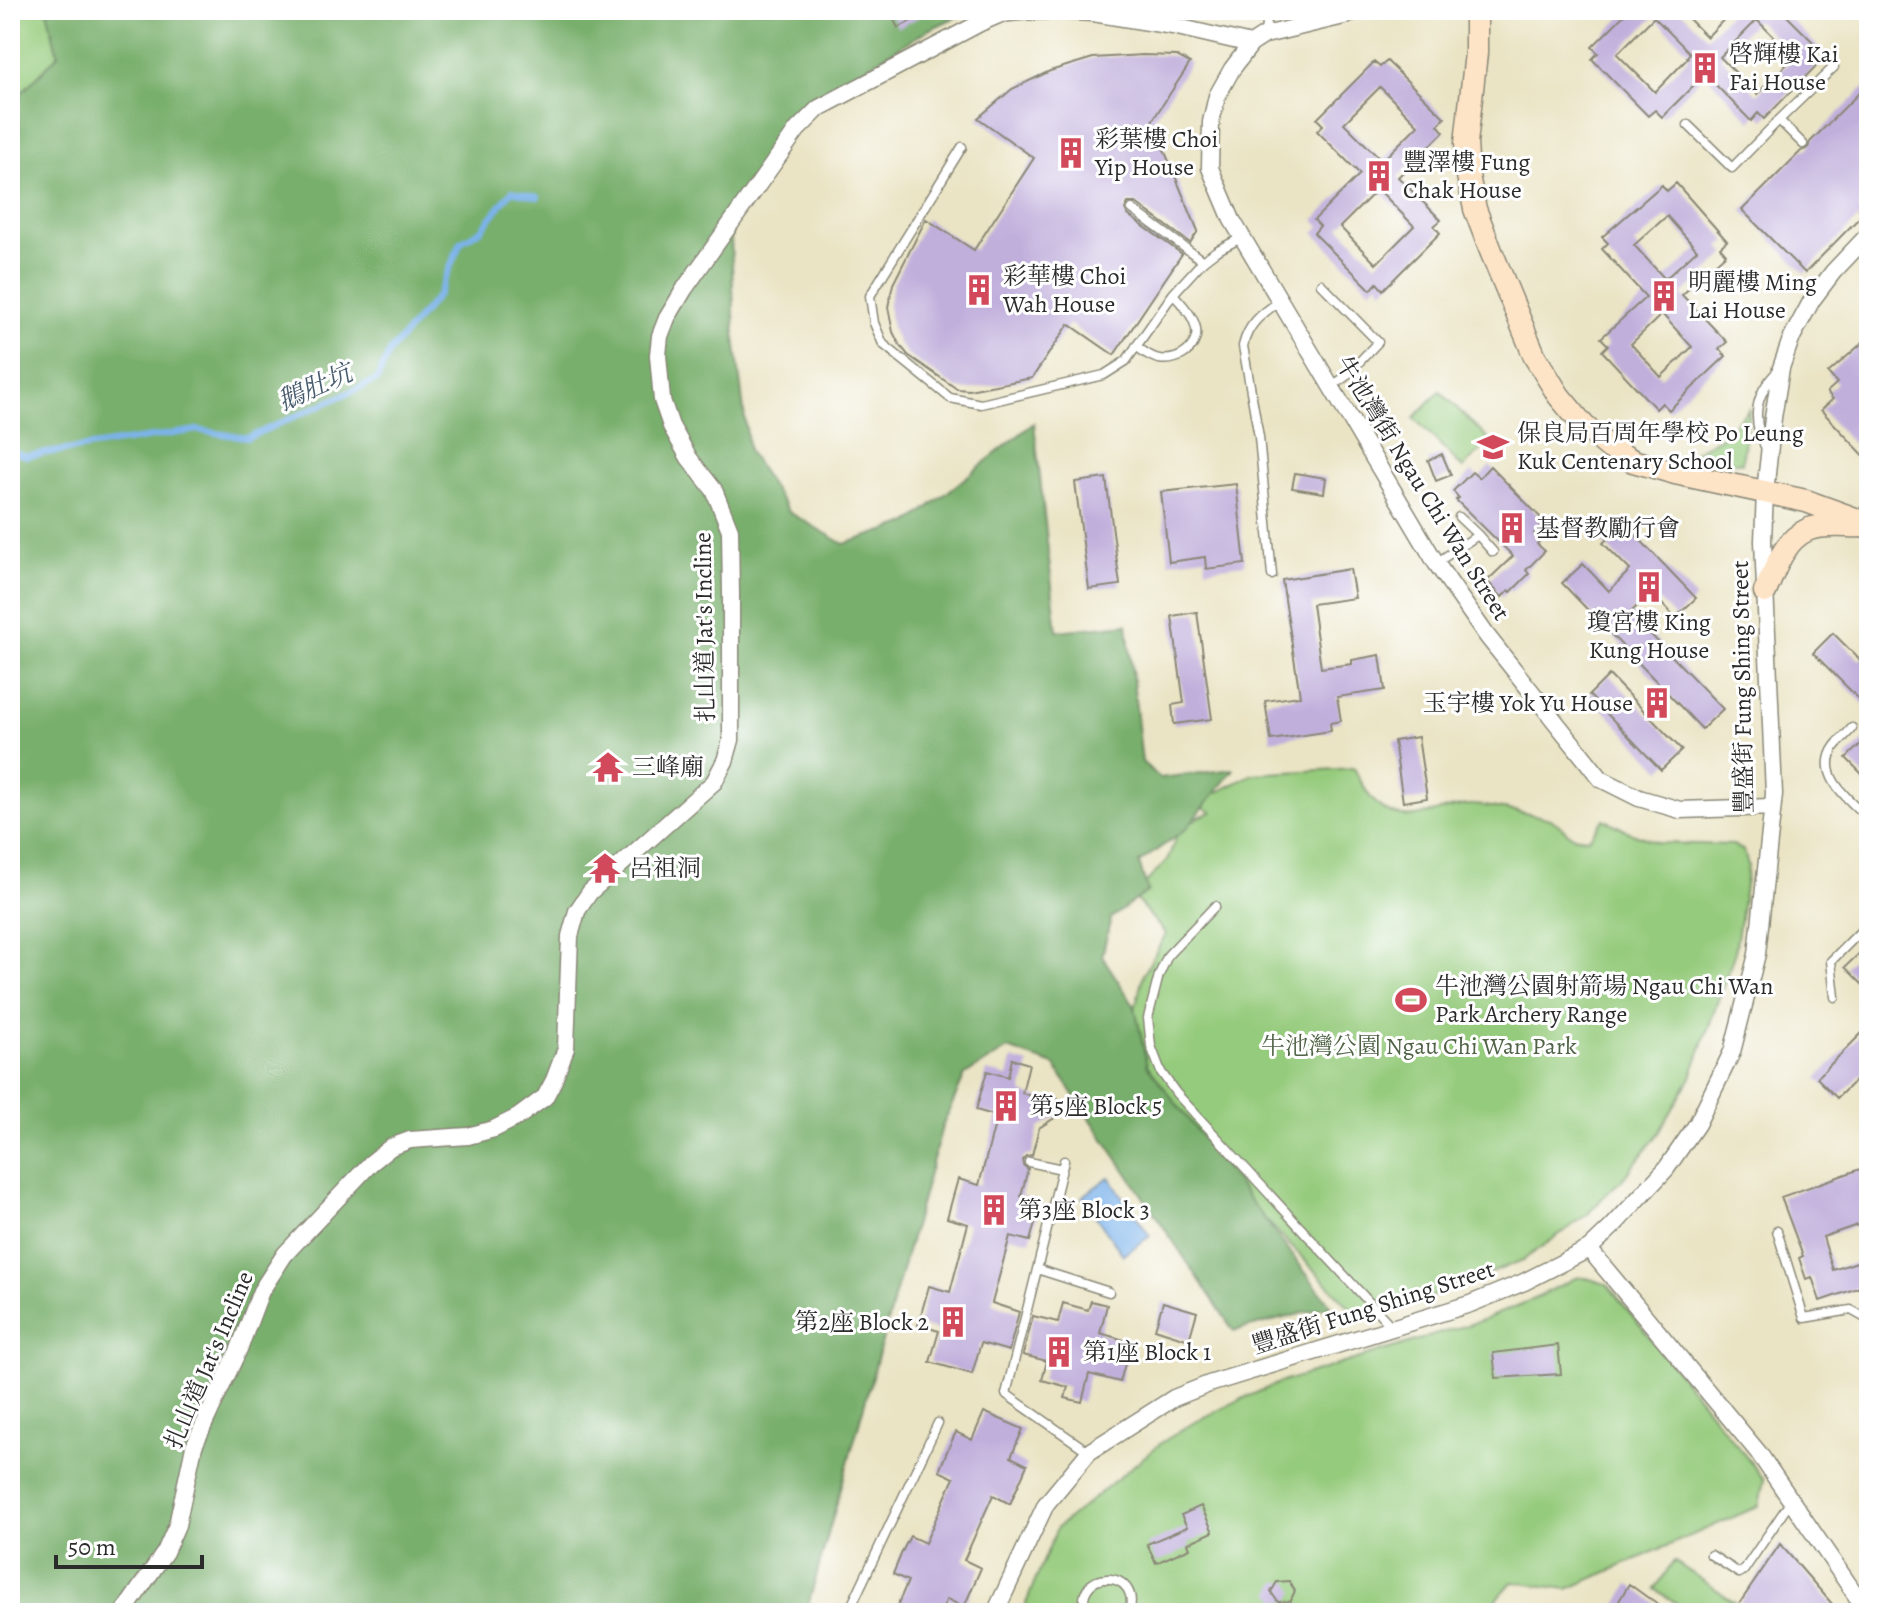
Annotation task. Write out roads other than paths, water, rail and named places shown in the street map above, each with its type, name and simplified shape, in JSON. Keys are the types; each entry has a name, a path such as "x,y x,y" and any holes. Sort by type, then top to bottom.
{"main road":[{"path":"1476,10 1476,53 1466,143 1468,176 1475,209 1535,357 1559,396 1584,426 1610,448 1633,461 1806,501 1869,525"},
{"path":"1765,592 1781,556 1797,537 1809,529 1869,525"}],"street":[{"name":"扎山道 Jat's Incline","path":"123,1613 165,1552 177,1525 194,1446 239,1349 261,1291 285,1254 371,1163 391,1147 410,1140 468,1136 494,1129 518,1117 545,1097 566,1048 570,936 577,911 590,892 714,782 725,761 731,740 730,530 714,490 689,458 671,426 662,400 658,355 660,336 685,288 797,130 819,108 1001,14 1054,11 1093,13 1258,40 1358,10"},
{"name":"牛池灣街 Ngau Chi Wan Street","path":"1258,40 1232,69 1217,96 1211,122 1210,168 1241,238 1436,563 1487,636 1601,779 1639,798 1680,810 1772,807"},
{"name":"豐盛街 Fung Shing Street","path":"995,1613 1046,1504 1089,1452 1174,1398 1209,1384 1470,1304 1524,1282 1589,1249 1666,1169 1697,1124 1732,1052 1757,954 1774,794 1763,541 1765,492 1781,368 1791,339 1812,300 1833,272 1869,234"},
{"path":"1589,1249 1758,1452 1868,1613"}],"lane":[{"path":"1258,40 1267,10"},
{"path":"1688,125 1732,168 1834,67"},
{"path":"1779,120 1803,144"},
{"path":"962,147 870,296 874,323 883,344 950,398 981,404 1104,375 1126,361 1173,294 1203,261 1241,238"},
{"path":"1132,209 1203,261"},
{"path":"1321,284 1378,342 1345,377 1331,387"},
{"path":"1136,346 1149,356 1168,359 1179,357 1194,346 1197,338 1193,320 1173,294"},
{"path":"1272,575 1259,437 1243,346 1246,333 1255,321 1280,301"},
{"path":"1459,517 1493,552"},
{"path":"1436,563 1478,535"},
{"path":"1852,728 1832,750 1828,769 1836,786 1869,819"},
{"path":"1215,906 1168,955 1159,975 1148,1018 1151,1046 1161,1072 1187,1105 1393,1328"},
{"path":"1835,997 1831,961 1869,923"},
{"path":"1029,1162 1063,1165 1006,1394 1089,1452"},
{"path":"1777,1231 1804,1318 1851,1310 1869,1320"},
{"path":"1037,1269 1109,1292"},
{"path":"848,1613 938,1423"},
{"path":"1711,1555 1739,1573 1744,1570 1791,1500"},
{"path":"1086,1613 1086,1591 1098,1580 1106,1578 1122,1583 1128,1589 1132,1604 1129,1613"}],"water":[{"path":"1109,1177 1150,1236 1123,1255 1082,1197"}],"waterway":[{"name":"鵝肚坑","path":"10,451 27,456 198,430 247,438 377,380 389,353 438,295 461,242 482,229 512,191 538,197"}],"place":[{"name":"啓輝樓 Kai Fai House","path":"1705,68"},
{"name":"彩葉樓 Choi Yip House","path":"1071,153"},
{"name":"豐澤樓 Fung Chak House","path":"1379,176"},
{"name":"彩華樓 Choi Wah House","path":"979,290"},
{"name":"明麗樓 Ming Lai House","path":"1664,296"},
{"name":"保良局百周年學校 Po Leung Kuk Centenary School","path":"1493,447"},
{"name":"基督教勵行會","path":"1512,528"},
{"name":"瓊宮樓 King Kung House","path":"1649,587"},
{"name":"玉宇樓 Yok Yu House","path":"1657,703"},
{"name":"三峰廟","path":"608,767"},
{"name":"呂祖洞","path":"605,868"},
{"name":"牛池灣公園射箭場 Ngau Chi Wan Park Archery Range","path":"1411,1000"},
{"name":"第5座 Block 5","path":"1006,1106"},
{"name":"第3座 Block 3","path":"994,1210"},
{"name":"第2座 Block 2","path":"953,1322"},
{"name":"第1座 Block 1","path":"1059,1352"}],"park label":[{"name":"牛池灣公園 Ngau Chi Wan Park","path":"1419,1046"}]}
